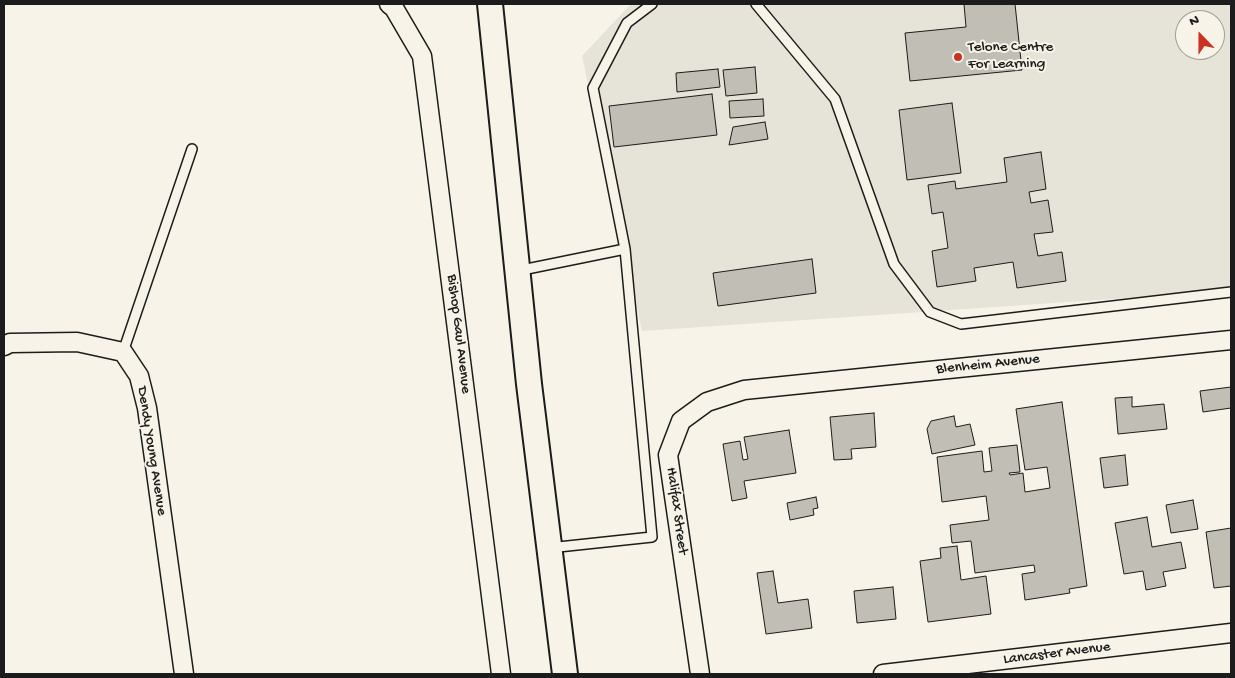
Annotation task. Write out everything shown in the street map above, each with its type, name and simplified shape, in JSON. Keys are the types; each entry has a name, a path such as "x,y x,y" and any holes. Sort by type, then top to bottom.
{"main road":[{"path":"490,4 530,394 565,674"}],"street":[{"name":"Bishop Gaul Avenue","path":"389,4 394,8 422,56 501,674"},
{"name":"Blenheim Avenue","path":"744,390 1231,340"},
{"path":"4,346 10,343 77,342 123,352"},
{"name":"Dendy Young Avenue","path":"123,352 139,376 147,408 184,674"},
{"name":"Halifax Street","path":"700,674 668,455 681,421 707,402 744,390"},
{"name":"Lancaster Avenue","path":"883,674 1231,633"}],"lane":[{"path":"549,548 652,537 625,249 592,88 627,23 652,4"},
{"path":"756,4 835,99 894,264 930,312 961,324 1231,292"},
{"path":"123,352 192,149"},
{"path":"517,271 625,249"}],"shaded area":[{"path":"631,4 1231,4 1231,291 642,331 582,56"}],"building":[{"path":"964,4 1015,4 1022,70 910,81 905,33 966,27"},
{"path":"755,67 757,93 726,96 723,70"},
{"path":"718,69 720,87 677,92 676,73"},
{"path":"712,94 717,135 614,147 609,106"},
{"path":"763,99 764,116 730,118 729,101"},
{"path":"952,103 961,173 907,180 899,110"},
{"path":"765,122 768,139 729,145 733,127"},
{"path":"1041,152 1046,189 1029,192 1031,203 1048,200 1053,232 1034,234 1038,256 1062,252 1066,281 1017,288 1013,262 974,268 976,281 937,287 932,251 948,248 943,212 932,214 928,185 955,181 956,189 1007,182 1004,158"},
{"path":"812,259 816,293 718,306 713,273"},
{"path":"1231,387 1231,408 1203,412 1200,391"},
{"path":"1132,397 1132,407 1164,404 1167,429 1118,434 1115,398"},
{"path":"1062,402 1087,586 1069,589 1070,593 1025,600 1022,574 1035,572 1034,565 975,573 971,541 952,543 950,525 989,520 986,496 942,502 937,457 982,451 984,472 992,471 989,448 1017,445 1020,472 1009,473 1010,475 1023,473 1025,492 1050,488 1047,467 1025,470 1016,409"},
{"path":"874,413 876,447 851,449 852,459 834,460 830,417"},
{"path":"954,416 956,427 970,424 975,445 932,454 927,429 931,421"},
{"path":"789,430 796,473 744,481 747,498 732,501 723,444 740,441 743,460 748,459 744,437"},
{"path":"1125,455 1128,485 1104,488 1100,458"},
{"path":"816,497 818,508 813,509 814,515 790,520 787,503"},
{"path":"1193,500 1198,529 1171,533 1166,505"},
{"path":"1147,517 1152,547 1181,542 1186,568 1163,572 1166,586 1146,590 1143,571 1124,574 1115,523"},
{"path":"1231,528 1231,586 1214,588 1206,532"},
{"path":"957,546 961,580 986,576 991,614 928,622 920,561 941,558 940,548"},
{"path":"773,571 778,603 808,599 812,628 766,634 757,573"},
{"path":"893,587 896,619 857,623 854,591"}],"place":[{"name":"Telone Centre For Learning","path":"958,57"}]}
